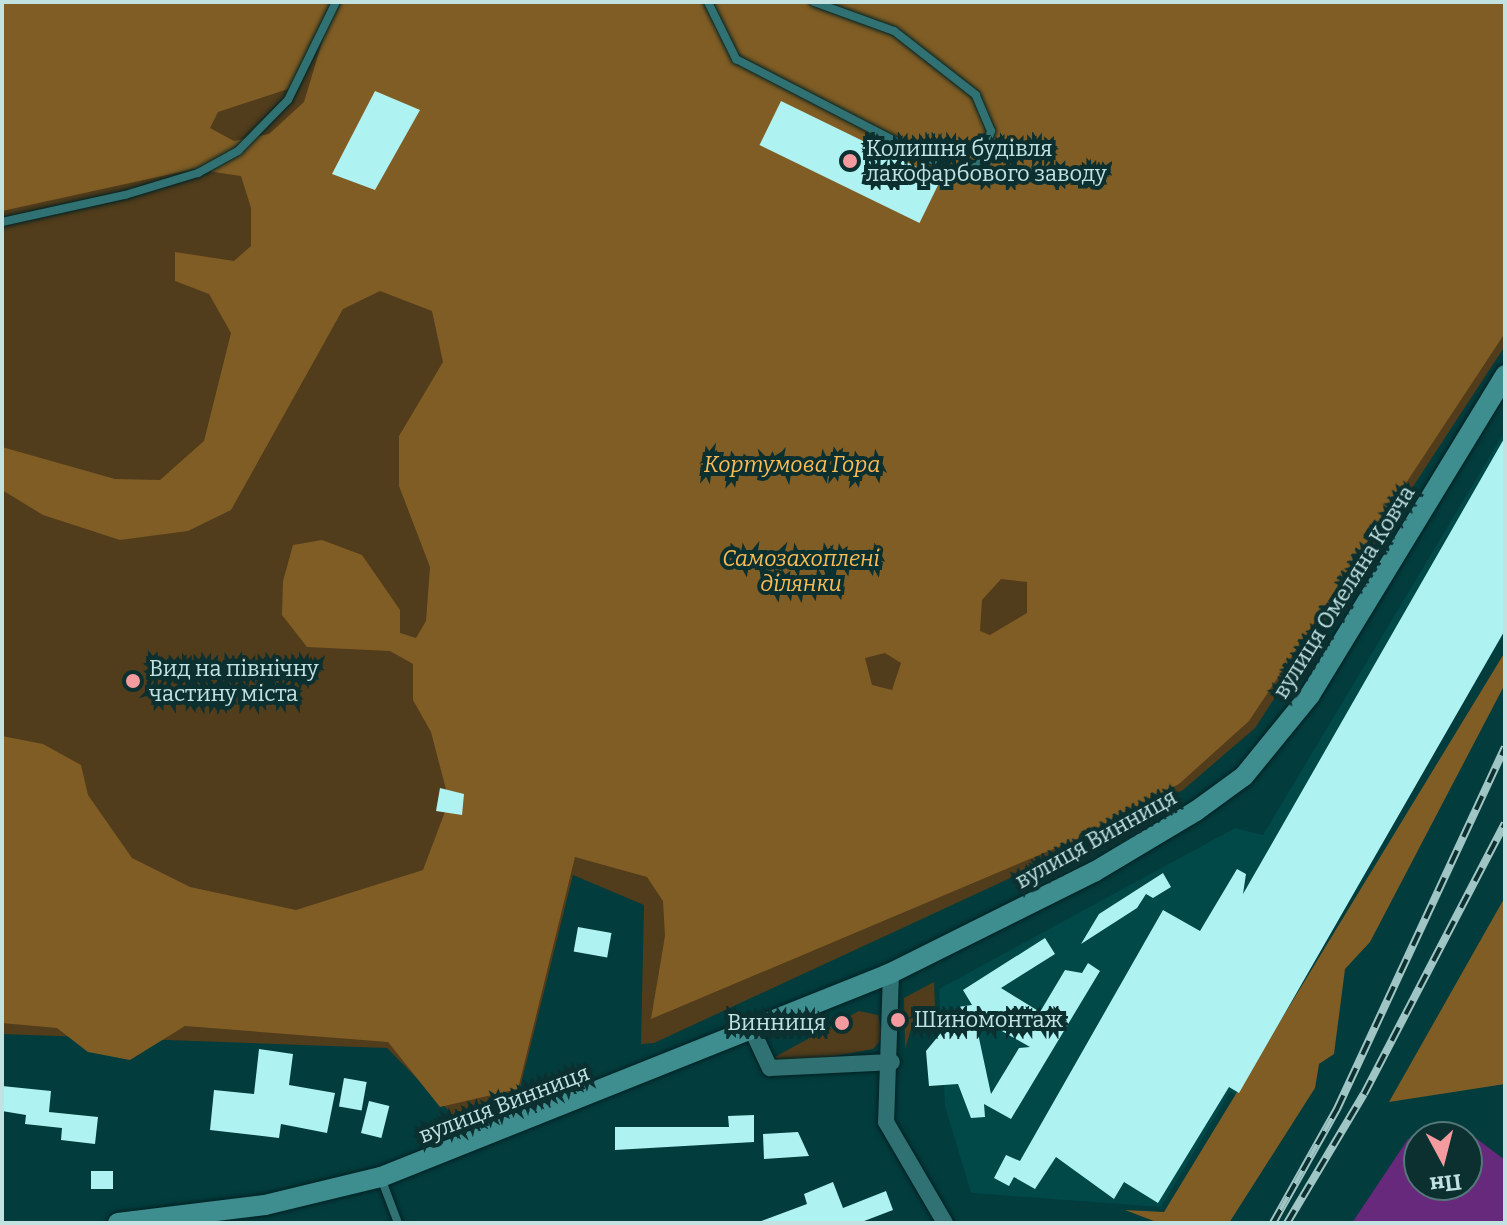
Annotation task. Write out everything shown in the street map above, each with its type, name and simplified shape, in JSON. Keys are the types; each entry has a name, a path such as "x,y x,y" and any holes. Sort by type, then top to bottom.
{"main road":[{"name":"вулиця Омеляна Ковча","path":"1196,811 1244,776 1310,695 1505,375"},
{"name":"вулиця Винниця","path":"118,1223 163,1221 381,1177 753,1032 891,973 1094,872 1196,811"}],"street":[{"path":"891,973 899,1064 886,1122 945,1223"},
{"path":"753,1032 770,1068 899,1064"}],"lane":[{"path":"2,222 125,195 198,173 238,151 288,100 336,2"},
{"path":"708,2 736,59 953,171 979,166 991,131 976,95 894,31 814,2"},
{"path":"381,1177 398,1223"}],"shaded area":[{"path":"1505,431 1505,632 1264,1036 1274,1043 1240,1098 1230,1092 1161,1207 971,1193 945,1106 939,989 1235,828 1263,835"},
{"path":"1483,1144 1505,1160 1505,1223 1352,1223 1403,1146 1403,1201 1483,1201"}],"green space":[{"name":"Кортумова Гора","path":"2,2 1505,2 1505,346 1255,728 1183,790 1084,844 654,1043 641,1044 644,905 573,875 520,1088 453,1115 387,1048 2,1034"},
{"name":"Кортумова Гора","path":"2,2 1505,2 1505,333 1249,721 1179,784 1082,837 651,1019 665,936 663,901 647,877 575,857 518,1089 440,1107 388,1042 185,1026 130,1060 88,1052 57,1028 2,1023 2,736 43,744 81,765 88,795 132,858 190,887 296,910 423,870 449,801 431,732 413,700 413,664 390,651 307,647 282,615 283,581 293,545 322,540 362,555 400,610 400,633 416,638 426,621 430,567 399,486 399,436 443,362 432,311 380,291 343,309 231,510 188,531 120,540 43,515 2,490 2,447 115,479 160,480 204,441 231,333 209,294 175,281 175,252 234,261 251,246 251,208 241,176 194,169 2,211","holes":["326,29 304,102 269,134 234,141 210,128 218,112 288,89","1001,579 1027,582 1027,613 990,635 980,631 982,600","885,653 901,663 892,690 872,685 865,658"]},
{"path":"1505,652 1505,684 1370,942 1345,969 1334,1054 1319,1064 1315,1088 1229,1223 1159,1223 1125,1210 1164,1212"},
{"path":"1505,897 1505,1084 1389,1102"},
{"path":"934,982 935,1006 915,1016 905,1049 904,998"},
{"path":"859,1011 878,1015 883,1038 873,1049 781,1066 773,1058"}],"building":[{"path":"375,91 420,110 375,190 332,174"},
{"name":"Колишня будівля лакофарбового заводу","path":"781,101 941,179 920,223 760,145"},
{"path":"1505,437 1505,630 1239,1093 1229,1087 1158,1203 1124,1182 1114,1199 1056,1157 1035,1189 1014,1177 1009,1186 994,1178 1006,1155 1020,1161 1163,910 1200,931 1237,869 1246,874 1243,894"},
{"path":"440,788 464,794 462,815 436,811"},
{"path":"1163,873 1171,887 1153,898 1146,894 1137,908 1081,944 1099,914"},
{"path":"578,927 611,933 607,958 574,952"},
{"path":"1045,938 1055,954 1001,988 1040,1012 1065,970 1082,973 1088,963 1100,971 1011,1119 984,1104 985,1117 971,1118 958,1084 929,1086 926,1051 945,1028 961,1028 958,1007 972,1005 963,990","holes":["974,1015 1030,1047 1019,1048 991,1094"]},
{"path":"259,1049 293,1054 289,1085 335,1093 327,1133 281,1124 279,1138 210,1130 214,1090 254,1094"},
{"path":"344,1078 367,1082 362,1111 339,1107"},
{"path":"2,1086 51,1091 49,1112 98,1117 95,1144 61,1140 62,1128 25,1124 26,1115 2,1111"},
{"path":"369,1101 389,1106 381,1138 361,1133"},
{"path":"754,1115 754,1142 615,1150 615,1127 729,1127 728,1116"},
{"path":"798,1132 809,1156 764,1159 763,1134"},
{"path":"91,1171 113,1171 113,1189 91,1189"},
{"path":"833,1182 843,1208 886,1191 893,1210 859,1223 756,1223 807,1204 804,1194"}],"railway":[{"path":"1273,1223 1337,1109 1505,747"},
{"path":"1287,1223 1364,1094 1505,823"}],"place":[{"name":"Колишня будівля лакофарбового заводу","path":"850,161"},
{"name":"Вид на північну частину міста","path":"133,681"},
{"name":"Шиномонтаж","path":"898,1020"},
{"name":"Винниця","path":"842,1023"}],"park label":[{"name":"Самозахоплені ділянки","path":"801,570"}]}
